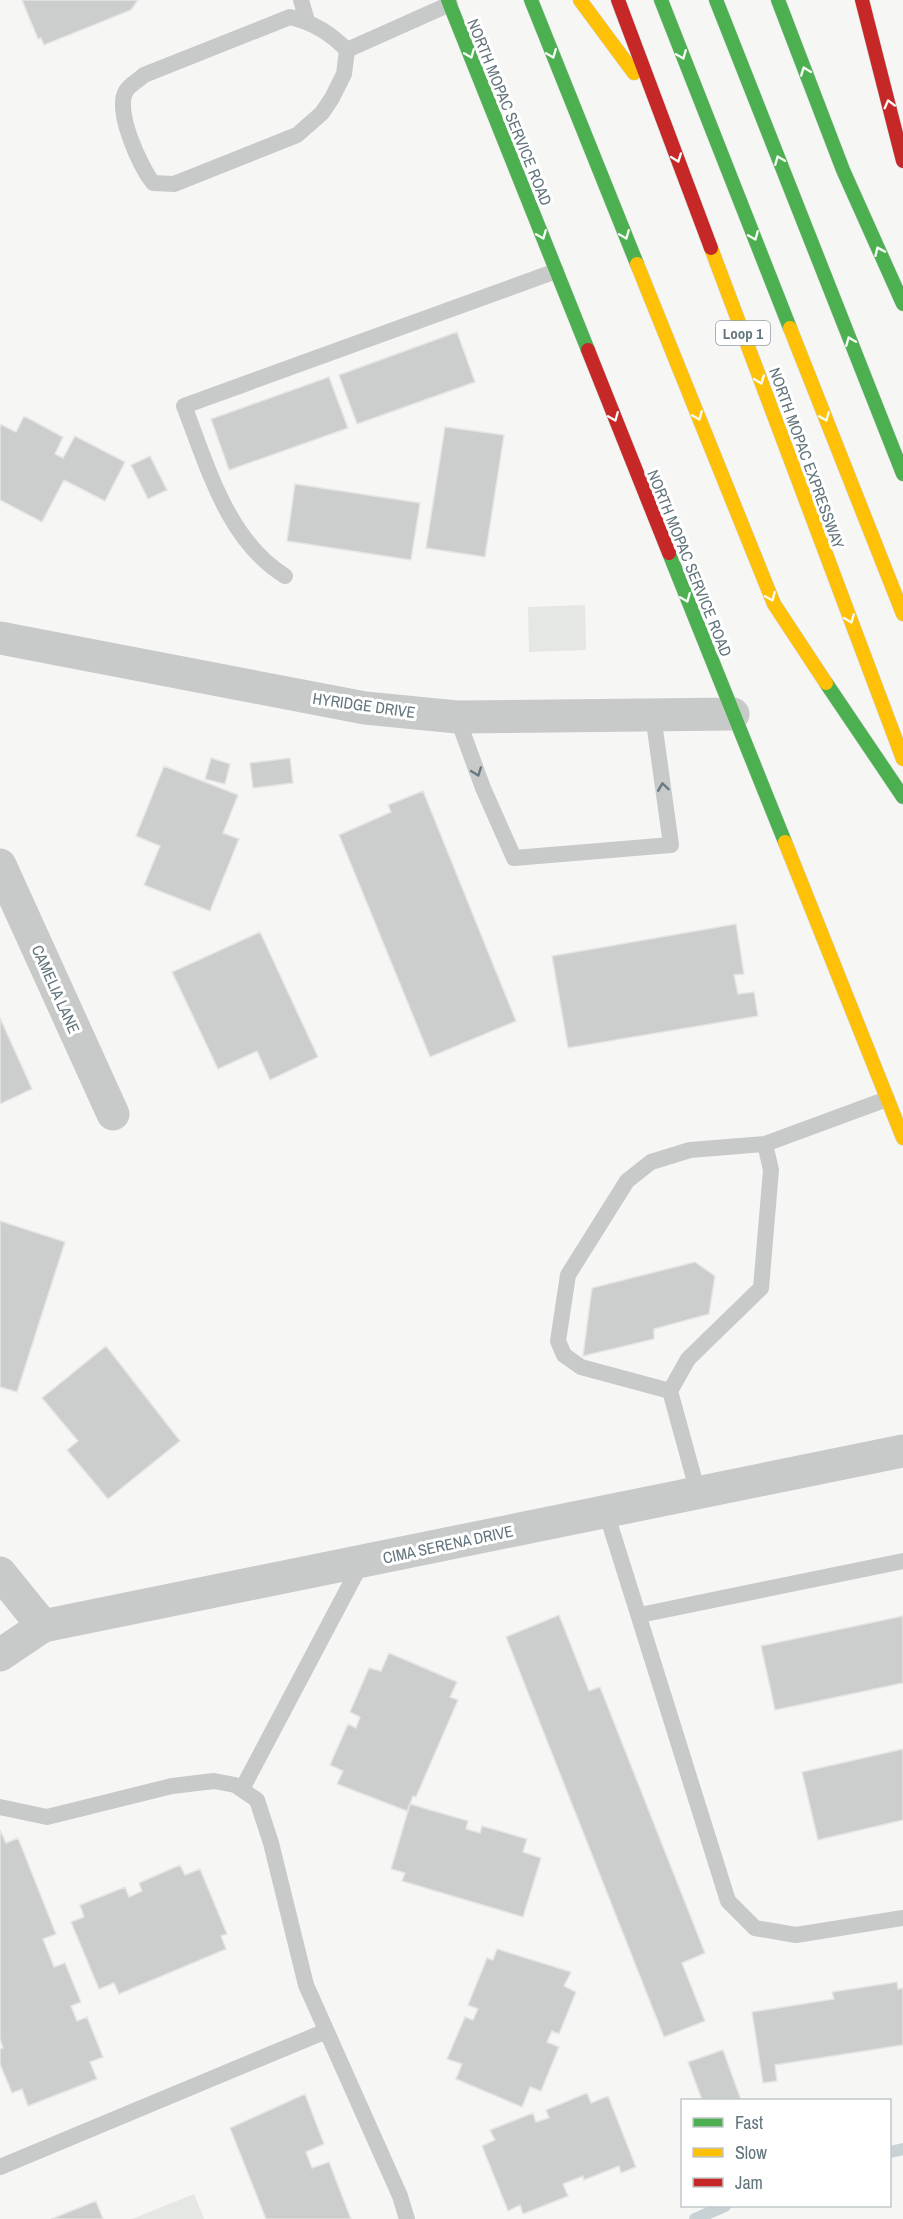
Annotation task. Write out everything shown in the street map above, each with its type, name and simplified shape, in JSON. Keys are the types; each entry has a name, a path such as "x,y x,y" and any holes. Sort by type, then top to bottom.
{"main road":[{"path":"531,0 774,604 903,797"},
{"path":"580,0 657,103"},
{"name":"NORTH MOPAC EXPRESSWAY","path":"618,0 903,759"},
{"path":"661,0 903,614"},
{"path":"716,0 903,474"},
{"path":"778,0 843,170 903,304"},
{"path":"861,0 903,161"},
{"name":"NORTH MOPAC SERVICE ROAD","path":"449,2 903,1138"},
{"path":"876,728 903,767"}],"street":[{"name":"HYRIDGE DRIVE","path":"0,638 365,708 458,717 733,714"},
{"name":"CAMELIA LANE","path":"0,865 113,1114"},
{"name":"CIMA SERENA DRIVE","path":"0,1655 43,1626 903,1451"},
{"path":"0,1573 43,1626"}],"lane":[{"path":"301,0 307,21"},
{"path":"347,50 449,2"},
{"path":"290,17 307,21 332,35 347,50 344,74 332,98 322,113 297,135 174,184 153,183 141,169 122,107 126,90 144,75 290,17"},
{"path":"285,576 267,565 227,514 184,406 556,271"},
{"path":"458,717 483,788 514,858 671,845 652,715"},
{"path":"670,1391 581,1367 564,1355 558,1341 568,1275 627,1181 651,1162 690,1150 765,1144 887,1099"},
{"path":"698,1493 670,1391 688,1359 761,1288 771,1170 765,1144"},
{"path":"606,1512 728,1901 755,1928 796,1935 903,1918"},
{"path":"640,1615 903,1561"},
{"path":"242,1790 362,1562"},
{"path":"0,1808 47,1817 172,1786 214,1781 235,1785 257,1800 271,1844 306,1985 400,2196 407,2219"},
{"path":"0,2167 326,2031"}],"shaded area":[{"path":"585,605 586,650 529,652 528,607"},
{"path":"194,2194 204,2219 132,2219"}],"building":[{"path":"22,0 138,0 131,10 44,45 41,38 38,39"},
{"path":"457,332 475,382 357,424 339,375"},
{"path":"329,377 348,428 229,470 211,419"},
{"path":"24,416 63,437 55,454 63,458 75,436 125,462 105,501 64,480 42,522 0,500 0,424 16,432"},
{"path":"445,427 504,435 485,557 426,548"},
{"path":"150,456 167,490 148,499 131,465"},
{"path":"295,484 420,503 411,560 287,541"},
{"path":"211,758 230,764 225,784 205,779"},
{"path":"290,758 293,783 253,788 250,763"},
{"path":"164,766 238,795 223,833 239,839 210,911 144,885 160,846 136,836"},
{"path":"423,791 516,1021 430,1057 339,835 391,812 388,805"},
{"path":"736,924 744,974 734,975 738,994 754,992 758,1016 568,1048 552,956"},
{"path":"260,932 318,1057 270,1080 257,1051 218,1069 172,972"},
{"path":"0,1018 32,1089 0,1104"},
{"path":"0,1221 65,1242 17,1392 0,1387"},
{"path":"695,1262 715,1276 709,1314 654,1329 654,1339 583,1356 592,1288"},
{"path":"106,1346 180,1441 108,1499 67,1450 78,1441 42,1398"},
{"path":"559,1615 589,1691 600,1687 705,1953 682,1963 705,2021 664,2037 506,1637"},
{"path":"903,1616 903,1683 775,1710 761,1646"},
{"path":"389,1653 457,1682 450,1697 458,1700 416,1797 413,1796 407,1811 337,1784 343,1771 330,1765 348,1724 356,1728 360,1717 350,1712 369,1668 381,1671"},
{"path":"903,1749 903,1820 818,1840 802,1772"},
{"path":"410,1804 468,1821 466,1829 480,1833 482,1826 527,1839 523,1852 541,1858 523,1917 402,1881 405,1873 391,1869"},
{"path":"0,1830 6,1843 18,1838 56,1934 43,1939 54,1967 65,1963 81,2002 71,2006 77,2021 87,2017 103,2057 90,2062 97,2079 28,2106 22,2089 12,2093 0,2064 0,2049 3,2048 0,2039"},
{"path":"180,1865 185,1875 200,1869 227,1934 221,1936 226,1949 119,1994 114,1983 99,1989 71,1922 84,1917 80,1905 125,1887 129,1897 142,1891 139,1883"},
{"path":"497,1949 571,1972 564,1986 576,1992 559,2034 552,2031 547,2042 559,2047 541,2091 530,2087 522,2107 456,2079 462,2064 447,2059 465,2017 473,2020 478,2009 468,2005 487,1958 493,1960"},
{"path":"897,1982 898,1989 903,1988 903,2045 775,2065 777,2081 763,2083 752,2012 834,1999 832,1992"},
{"path":"723,2050 741,2099 702,2099 688,2062"},
{"path":"587,2093 591,2103 608,2096 636,2167 621,2173 619,2166 584,2180 583,2176 563,2184 568,2196 523,2214 520,2205 508,2211 482,2146 495,2140 490,2130 533,2113 536,2122 549,2118 546,2110"},
{"path":"305,2094 324,2144 306,2152 312,2168 329,2162 351,2219 266,2219 230,2128"},
{"path":"96,2201 103,2219 51,2219"}],"waterway":[{"path":"891,2152 903,2149"},
{"path":"695,2219 723,2207"}],"traffic: fast":[{"path":"448,0 588,350"},
{"path":"531,0 637,264"},
{"path":"661,0 790,328"},
{"path":"716,0 903,474"},
{"path":"778,0 843,170 903,304"},
{"path":"669,553 785,842"},
{"path":"826,683 903,797"}],"traffic: slow":[{"path":"580,0 634,73"},
{"path":"711,248 903,759"},
{"path":"637,264 774,604 826,683"},
{"path":"790,328 903,614"},
{"path":"785,842 903,1138"}],"traffic: jam":[{"path":"618,0 711,248"},
{"path":"862,0 903,161"},
{"path":"588,350 669,553"}]}
